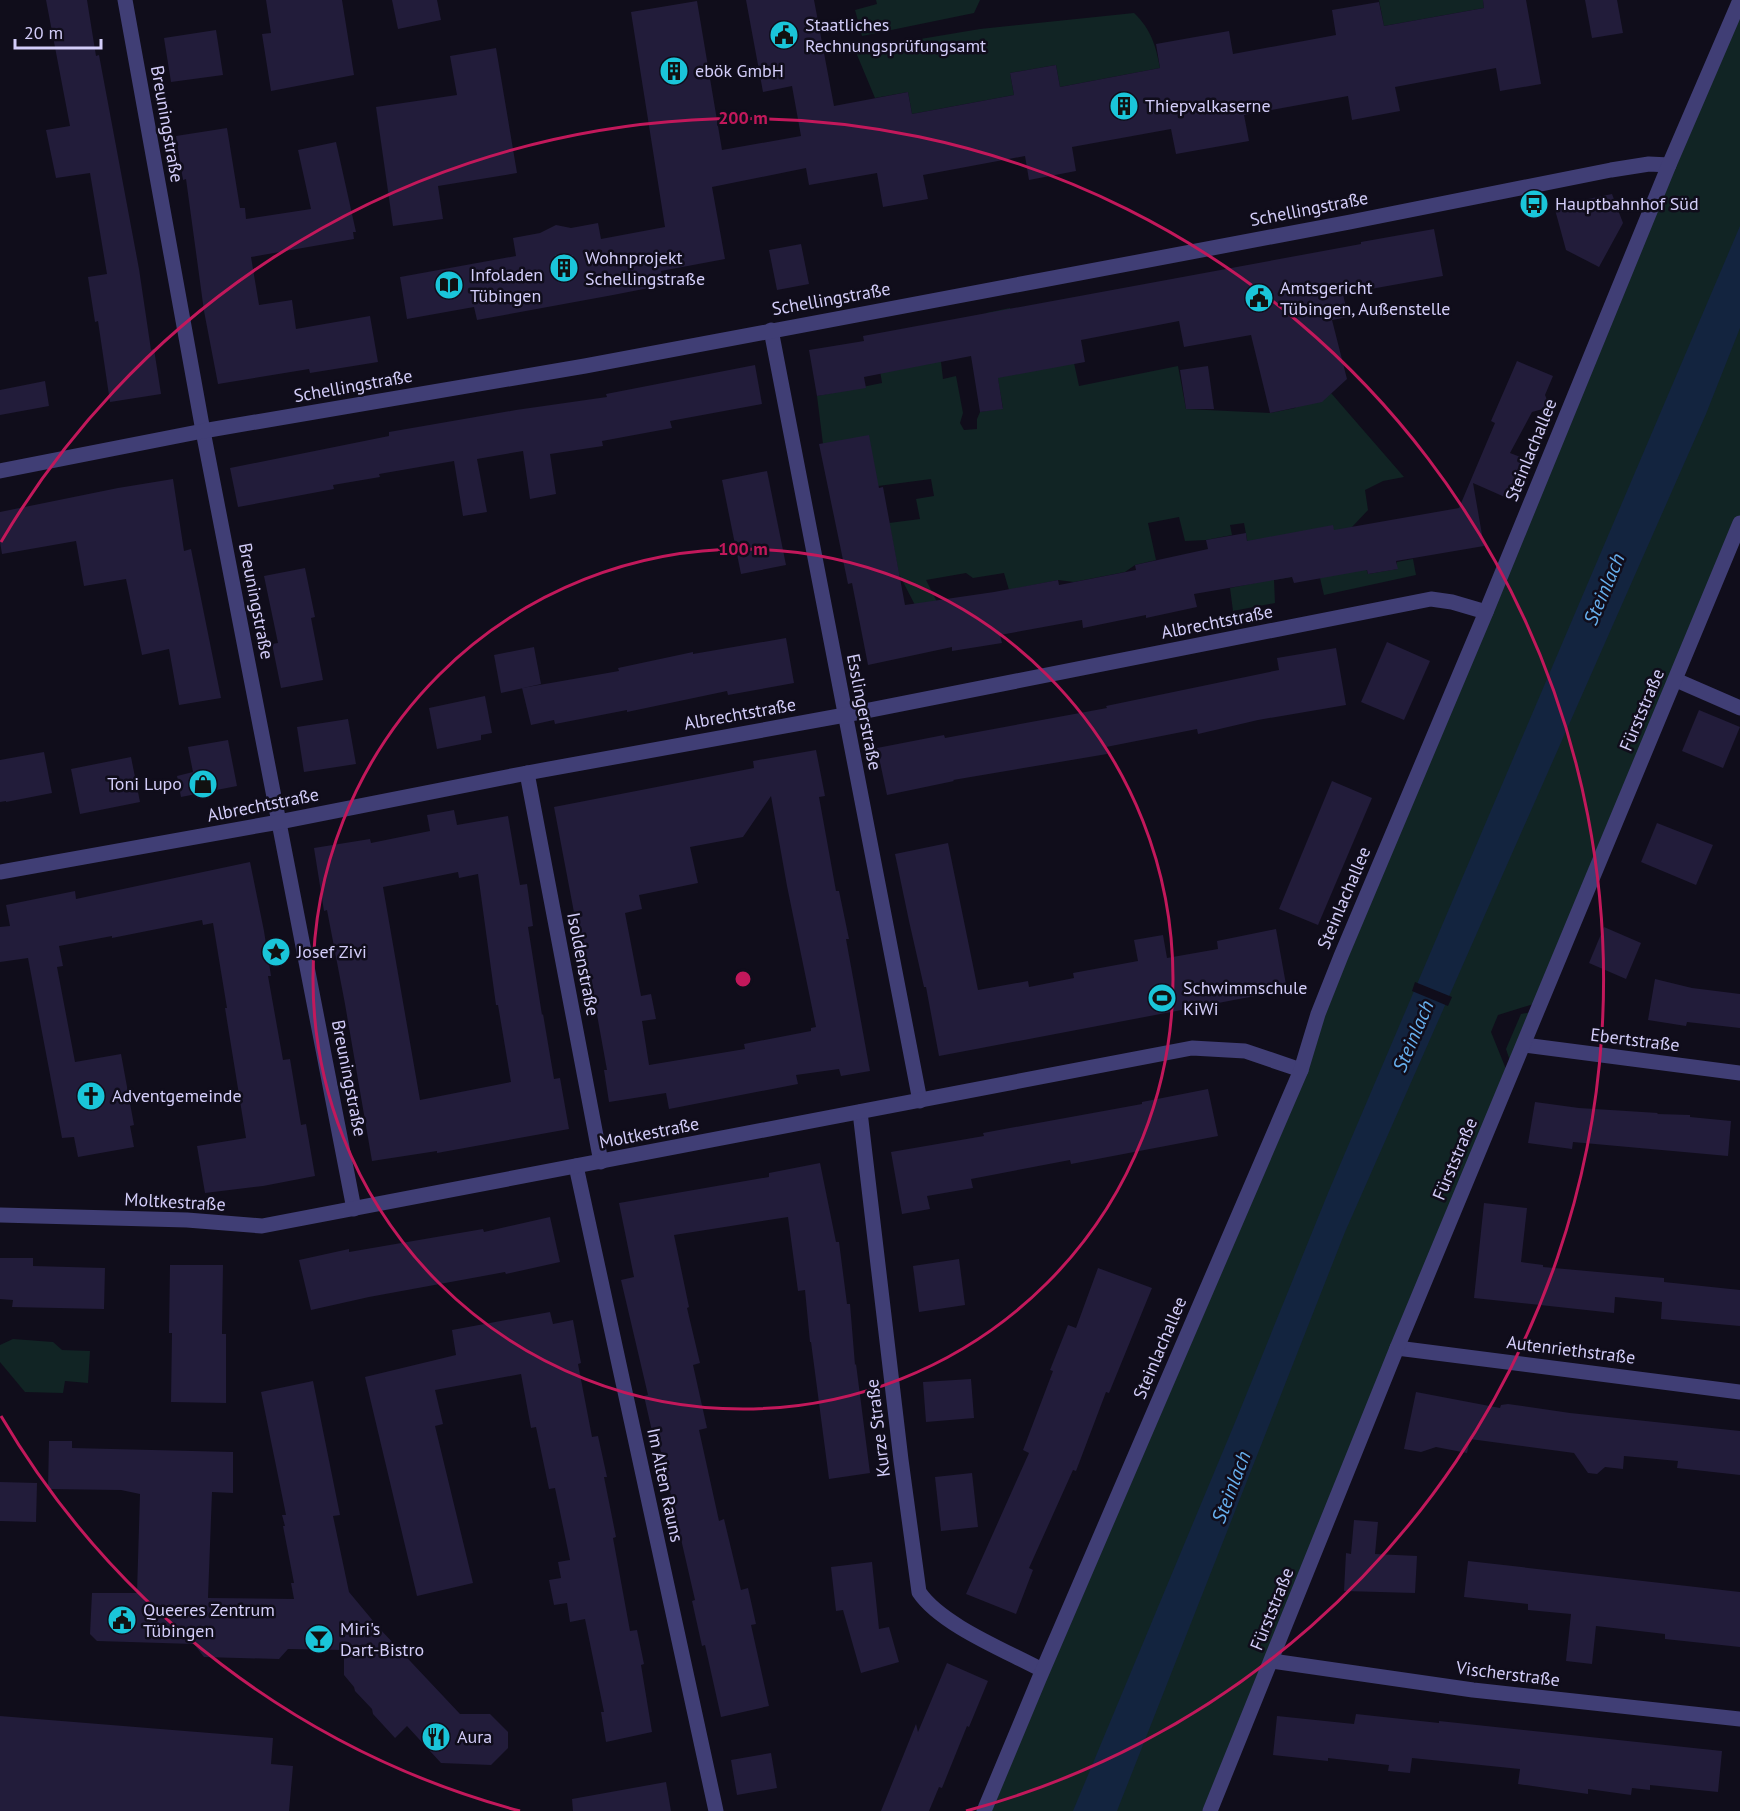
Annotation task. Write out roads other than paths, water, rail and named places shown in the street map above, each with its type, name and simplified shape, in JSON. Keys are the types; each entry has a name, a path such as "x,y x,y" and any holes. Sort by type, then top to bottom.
{"street":[{"name":"Breuningstraße","path":"125,0 203,431 354,1209"},
{"name":"Steinlachallee","path":"984,1811 1042,1670 1300,1070 1318,1014 1341,956 1486,612 1669,165 1740,0"},
{"name":"Schellingstraße","path":"0,471 203,431 585,366 1339,224 1611,170 1649,164 1669,165"},
{"name":"Esslingerstraße","path":"771,330 920,1101"},
{"name":"Fürststraße","path":"1210,1811 1398,1348 1740,523"},
{"name":"Albrechtstraße","path":"0,872 279,822 527,773 845,715 1431,599 1452,602 1486,612"},
{"path":"1676,680 1740,708"},
{"name":"Isoldenstraße","path":"527,773 601,1162"},
{"name":"Ebertstraße","path":"1524,1045 1740,1073"},
{"name":"Moltkestraße","path":"0,1215 187,1220 262,1226 1192,1048 1245,1051 1300,1070"},
{"name":"Kurze Straße","path":"860,1112 901,1461 919,1592 928,1605 951,1622 1042,1670"},
{"name":"Im Alten Rauns","path":"576,1166 716,1811"},
{"name":"Autenriethstraße","path":"1398,1348 1740,1392"},
{"name":"Vischerstraße","path":"1272,1661 1473,1690 1740,1719"}],"water":[{"name":"Steinlach","path":"1740,226 1740,328 1706,414 1345,1232 1117,1811 1073,1811 1328,1193"}],"place":[{"name":"Staatliches Rechnungsprüfungsamt","path":"784,35"},
{"name":"ebök GmbH","path":"674,71"},
{"name":"Thiepvalkaserne","path":"1124,106"},
{"name":"Hauptbahnhof Süd","path":"1534,204"},
{"name":"Wohnprojekt Schellingstraße","path":"564,268"},
{"name":"Infoladen Tübingen","path":"449,285"},
{"name":"Amtsgericht Tübingen, Außenstelle","path":"1259,298"},
{"name":"Toni Lupo","path":"203,784"},
{"name":"Josef Zivi","path":"276,952"},
{"name":"Schwimmschule KiWi","path":"1162,998"},
{"name":"Adventgemeinde","path":"91,1096"},
{"name":"Queeres Zentrum Tübingen","path":"122,1620"},
{"name":"Miri's Dart-Bistro","path":"319,1639"},
{"name":"Aura","path":"436,1737"}]}
